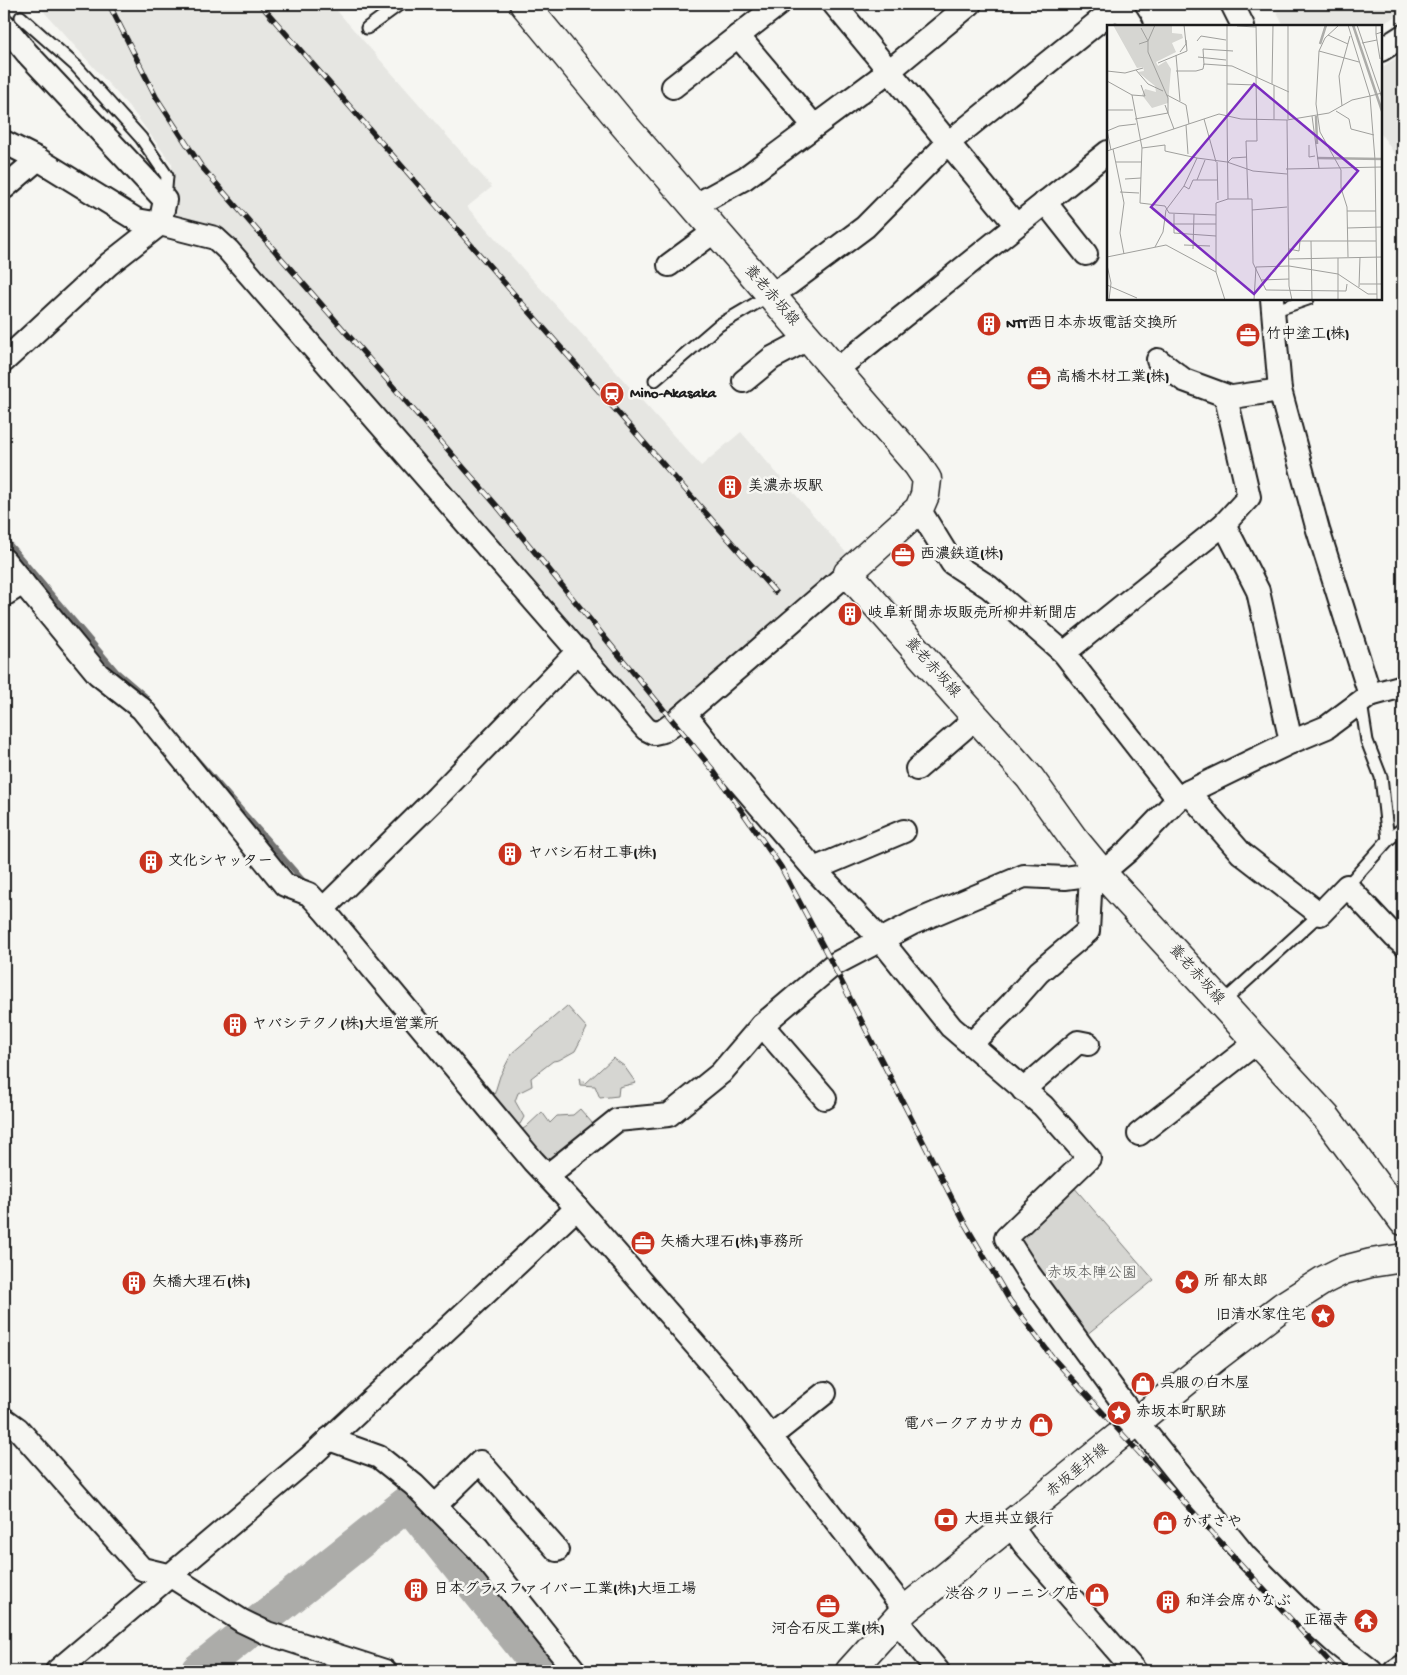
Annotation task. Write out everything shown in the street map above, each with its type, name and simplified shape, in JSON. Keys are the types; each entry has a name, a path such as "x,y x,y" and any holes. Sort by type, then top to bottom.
{"main road":[{"name":"養老赤坂線","path":"524,4 770,296 917,464 927,479 926,495 919,509 848,574 1030,778 1096,874 1222,1004 1326,1117 1403,1221"},
{"name":"赤坂垂井線","path":"850,1671 900,1615 1215,1358 1283,1306 1324,1280 1353,1268 1403,1258"}],"street":[{"path":"673,87 779,4"},
{"path":"834,4 1016,225"},
{"path":"694,206 745,178 888,71 970,4"},
{"path":"770,296 864,227 948,143 1118,4 1131,25"},
{"path":"1232,4 1242,25"},
{"path":"4,361 109,264 160,224 165,200 27,53 12,21"},
{"path":"738,36 814,126"},
{"path":"1382,49 1403,36"},
{"path":"4,142 38,159 137,220 215,238 228,250 646,729 654,733 663,731 848,574"},
{"path":"836,370 1107,153"},
{"path":"4,188 38,159"},
{"path":"1045,202 1086,254"},
{"path":"669,265 715,231"},
{"path":"1273,305 1280,390 1366,699"},
{"path":"744,381 772,358 808,339"},
{"path":"1158,360 1184,380 1230,397 1280,390"},
{"path":"1064,653 1224,524 1250,497 1226,398 1230,397"},
{"path":"919,509 952,562 989,586 1064,653 1183,796 1241,853 1320,914 1347,886 1395,938 1403,944"},
{"path":"1224,524 1258,591 1291,742"},
{"path":"4,560 98,674 142,708 285,885 309,894 323,909 547,1176 732,1387 771,1436 938,1671"},
{"path":"4,595 22,583"},
{"path":"323,909 437,797 578,650"},
{"path":"547,1176 617,1120 669,1115 721,1073 762,1025 833,965 913,923 1024,876 1065,878 1096,874 1129,850 1183,796 1291,742 1327,727 1366,699 1403,686"},
{"path":"685,714 723,763 814,870 881,940 951,1027 1043,1106 1089,1158 1006,1238 1029,1274 1137,1422 1245,1556 1296,1607 1338,1645 1371,1671"},
{"path":"917,769 976,718"},
{"path":"814,870 904,831"},
{"path":"971,1044 1009,1006 1039,972 1088,931 1096,874"},
{"path":"762,1025 825,1098"},
{"path":"1023,1090 1078,1042 1088,1044"},
{"path":"1139,1134 1257,1042"},
{"path":"57,1671 171,1576 329,1439 577,1208"},
{"path":"771,1436 825,1392"},
{"path":"4,1419 18,1429 142,1569 171,1576 242,1621 267,1632 386,1671"},
{"path":"329,1439 379,1456 414,1485 478,1549 575,1671"},
{"path":"435,1506 480,1462 557,1550"},
{"path":"1011,1525 1024,1544 1135,1671"},
{"path":"1395,1671 1403,1666"}],"lane":[{"path":"367,28 400,4"},
{"path":"655,380 720,325 770,296"},
{"path":"1273,305 1302,300"},
{"path":"1366,699 1367,742 1381,778 1388,840"},
{"path":"1347,886 1388,840 1403,828"},
{"path":"1222,1004 1320,914"}],"shaded area":[{"path":"37,4 331,4 492,187 467,207 701,466 741,432 849,556 681,707 651,722 222,229 170,216 172,164 132,110"},
{"path":"1273,4 1403,4 1403,12 1381,25 1284,25"},
{"path":"1403,53 1403,166 1382,135 1382,67"}],"green space":[{"path":"567,1006 587,1028 575,1051 559,1060 553,1061 531,1078 532,1086 518,1093 515,1101 524,1117 520,1124 515,1125 491,1105 500,1076 512,1053"},
{"path":"613,1058 624,1066 636,1083 619,1087 618,1096 600,1098 595,1086 580,1085 579,1078 586,1083"},
{"path":"580,1109 593,1124 591,1132 550,1168 518,1132 542,1112 550,1123 557,1116 573,1115"},
{"name":"赤坂本陣公園","path":"1073,1186 1154,1280 1086,1335 1014,1242"}],"waterway":[{"path":"4,538 116,671 144,695 150,703"},
{"path":"193,755 307,885"},
{"path":"198,1671 408,1503 543,1671"}],"railway":[{"path":"109,4 156,97 201,166 497,506 713,770 781,867 965,1224 1010,1301 1053,1358 1338,1671"},
{"path":"260,4 775,592"}],"place":[{"name":"NTT西日本赤坂電話交換所","path":"989,324"},
{"name":"竹中塗工(株)","path":"1248,335"},
{"name":"高橋木材工業(株)","path":"1039,378"},
{"name":"Mino-Akasaka","path":"612,394"},
{"name":"美濃赤坂駅","path":"730,487"},
{"name":"西濃鉄道(株)","path":"903,555"},
{"name":"岐阜新聞赤坂販売所柳井新聞店","path":"850,614"},
{"name":"ヤバシ石材工事(株)","path":"510,854"},
{"name":"文化シヤッター","path":"151,862"},
{"name":"ヤバシテクノ(株)大垣営業所","path":"235,1025"},
{"name":"矢橋大理石(株)事務所","path":"643,1243"},
{"name":"所 郁太郎","path":"1187,1282"},
{"name":"矢橋大理石(株)","path":"134,1283"},
{"name":"旧清水家住宅","path":"1323,1316"},
{"name":"呉服の白木屋","path":"1143,1384"},
{"name":"赤坂本町駅跡","path":"1119,1413"},
{"name":"電パークアカサカ","path":"1041,1425"},
{"name":"大垣共立銀行","path":"946,1520"},
{"name":"かずさや","path":"1165,1523"},
{"name":"日本グラスファイバー工業(株)大垣工場","path":"416,1590"},
{"name":"渋谷クリーニング店","path":"1097,1595"},
{"name":"和洋会席かなぶ","path":"1168,1602"},
{"name":"河合石灰工業(株)","path":"828,1606"},
{"name":"正福寺","path":"1366,1621"}]}
